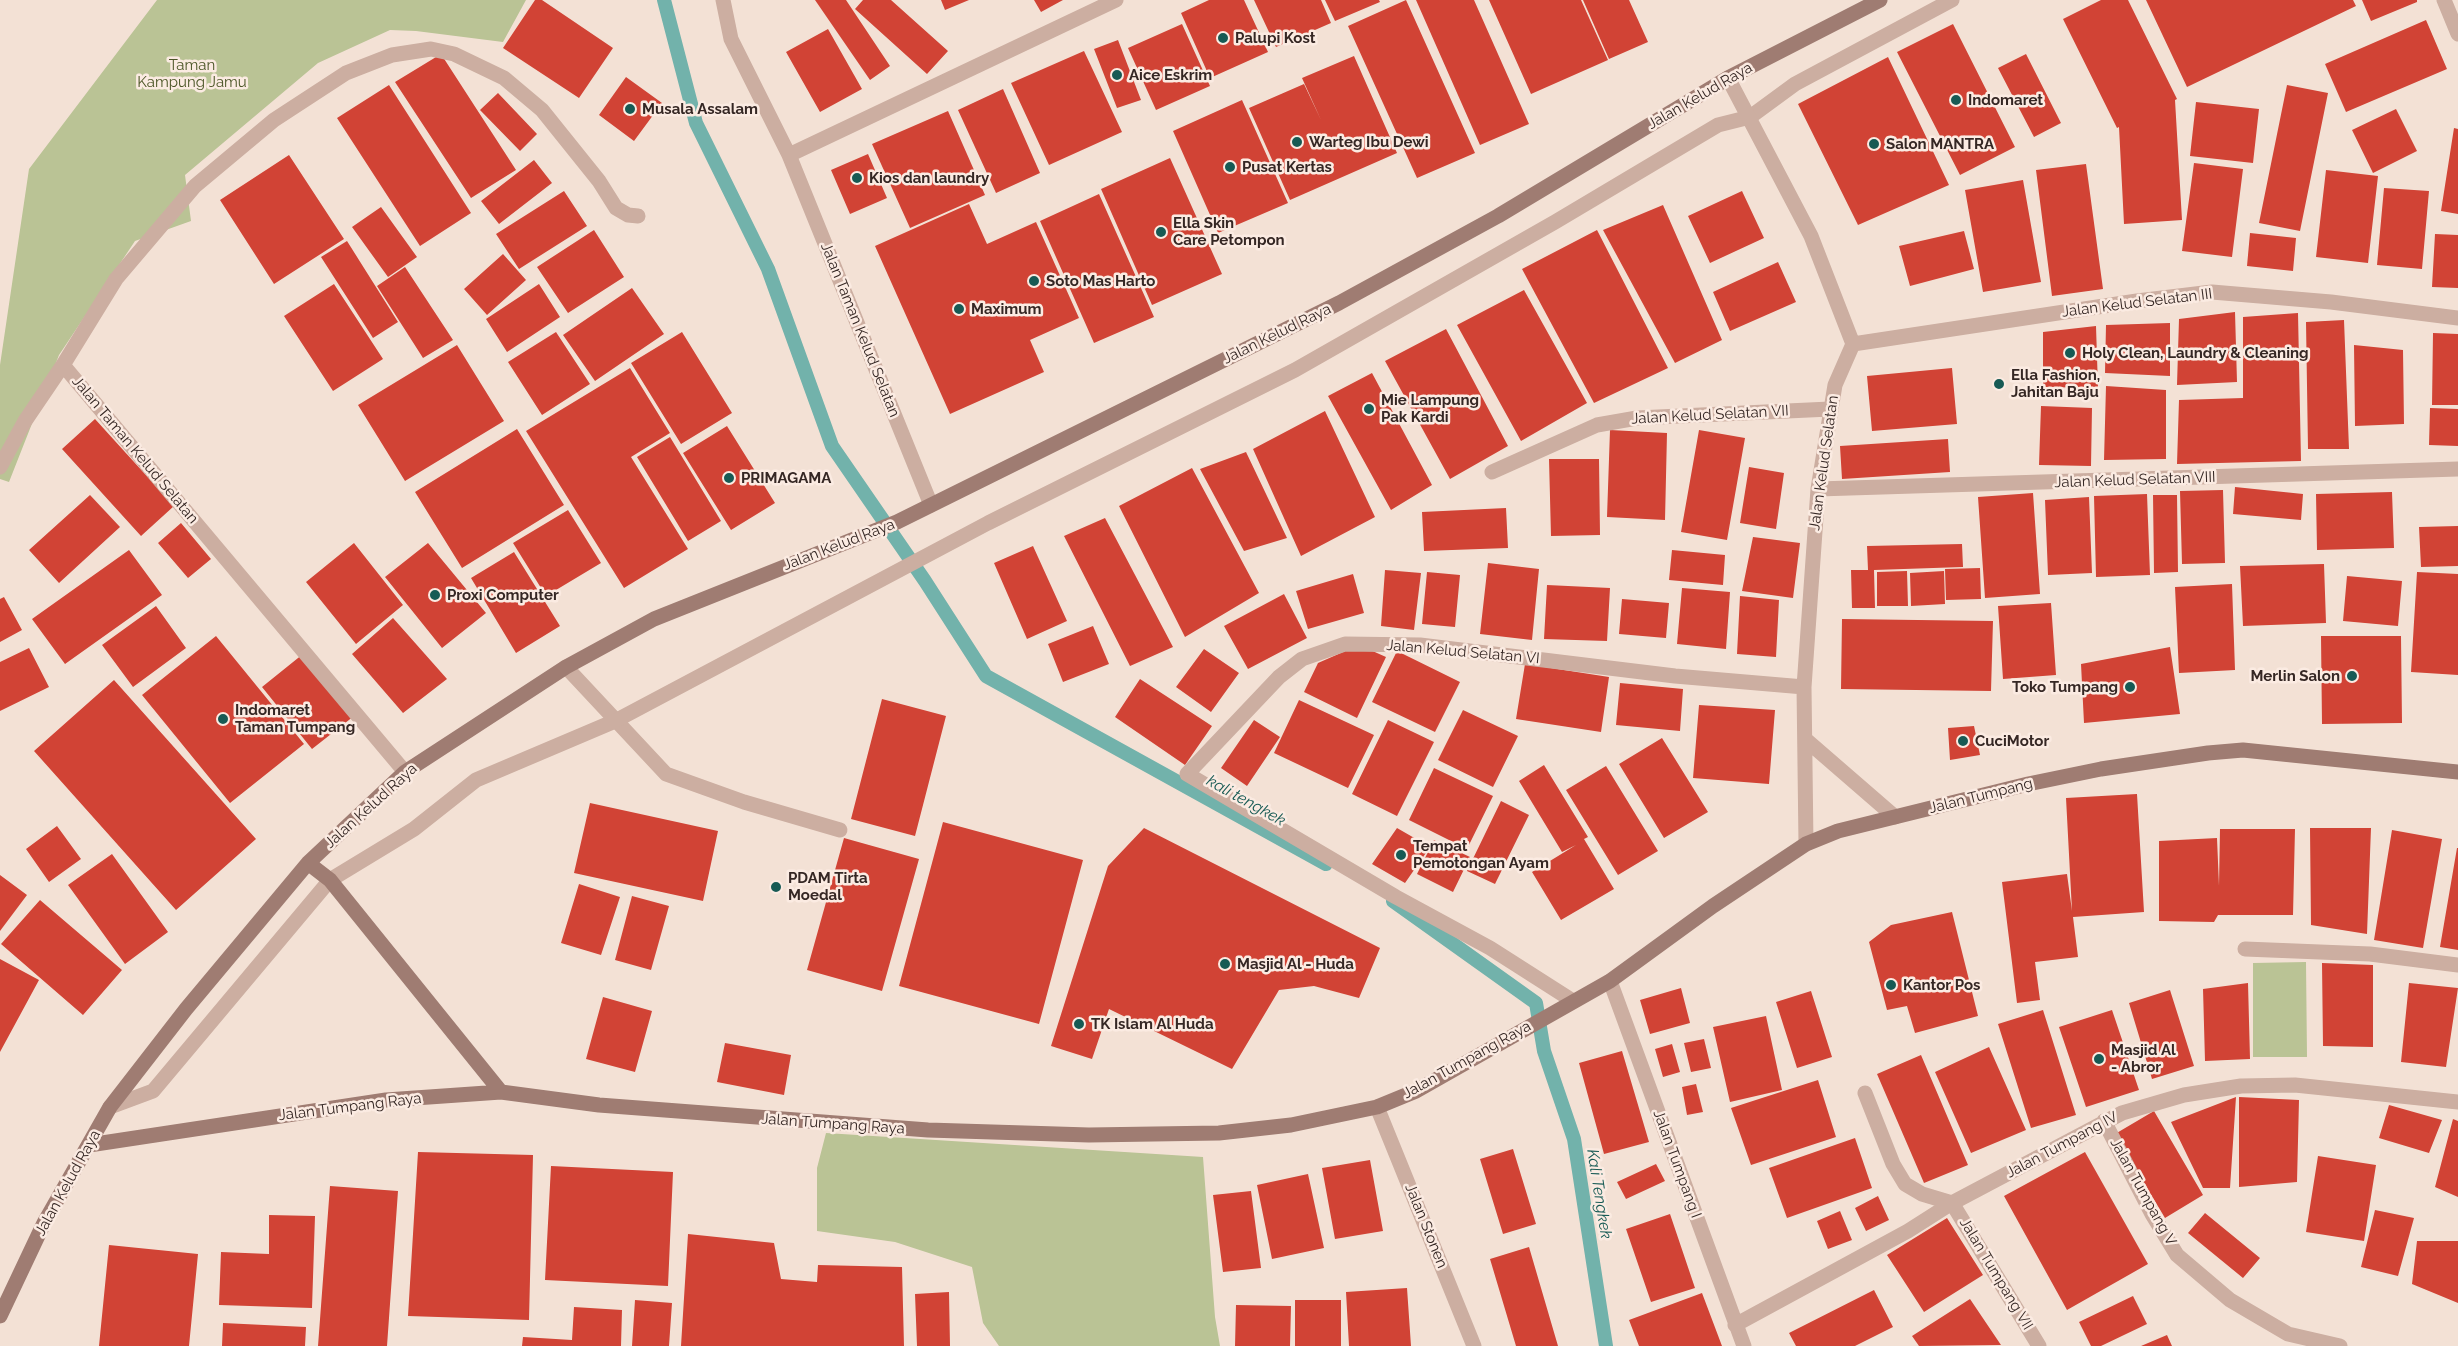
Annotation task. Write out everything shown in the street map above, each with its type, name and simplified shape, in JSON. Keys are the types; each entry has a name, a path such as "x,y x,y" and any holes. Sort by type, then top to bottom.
{"main road":[{"name":"Jalan Kelud Raya","path":"0,1316 44,1223 110,1107 186,1009 308,863 405,772 566,667 654,619 897,522 1339,303 1498,216 1728,78 1880,0"},
{"name":"Jalan Tumpang","path":"1556,1011 1610,981 1713,906 1806,844 1838,831 2102,769 2232,751 2333,758 2458,772"},
{"path":"308,863 330,880 501,1092"},
{"name":"Jalan Tumpang Raya","path":"89,1145 386,1100 501,1092 599,1105 709,1115 928,1130 1089,1135 1219,1132 1291,1125 1377,1107 1416,1091 1556,1011"}],"street":[{"name":"Jalan Taman Kelud Selatan","path":"723,0 731,39 789,155 931,505"},
{"path":"789,155 1116,0"},
{"path":"110,1107 153,1091 330,880 414,829 476,780 615,721 964,538 988,523 1295,370 1555,222 1718,125 1750,117 1795,84 1952,0"},
{"path":"2444,0 2458,34"},
{"name":"Jalan Taman Kelud Selatan","path":"405,772 63,365 116,279 195,186 274,120 346,73 392,55 430,49 454,54 504,78 542,110 599,181 616,208 628,215 638,216"},
{"path":"1728,78 1811,236 1853,344"},
{"name":"Jalan Kelud Selatan III","path":"1853,344 2137,301 2212,292 2331,302 2458,318"},
{"name":"Jalan Kelud Selatan","path":"1806,844 1804,687 1818,489 1830,409 1841,366 1853,344"},
{"path":"0,467 25,421 63,365"},
{"name":"Jalan Kelud Selatan VII","path":"1492,472 1596,425 1637,418 1830,409"},
{"name":"Jalan Kelud Selatan VIII","path":"1818,489 2455,469"},
{"name":"Jalan Kelud Selatan VI","path":"1573,1001 1490,948 1367,881 1187,774 1278,677 1302,659 1345,644 1420,645 1675,676 1804,687"},
{"path":"566,667 666,774 744,802 840,830"},
{"path":"1805,739 1895,817"},
{"path":"2246,949 2370,954 2458,965"},
{"name":"Jalan Tumpang I","path":"1610,981 1744,1346"},
{"name":"Jalan Tumpang IV","path":"1736,1325 1908,1231 1953,1203 2121,1113 2184,1095 2241,1086 2306,1086 2458,1102"},
{"path":"1865,1093 1893,1164 1905,1184 1922,1194 1953,1203"},
{"name":"Jalan Stonen","path":"1377,1107 1474,1346"},
{"name":"Jalan Tumpang V","path":"2104,1121 2152,1214 2177,1255 2230,1300 2291,1340 2340,1346"},
{"name":"Jalan Tumpang VII","path":"1953,1203 2039,1346"}],"green space":[{"name":"Taman Kampung Jamu","path":"157,0 526,0 503,42 390,30 318,63 185,175 191,221 135,241 59,355 9,482 0,479 0,365 29,169"},
{"path":"2306,962 2307,1057 2253,1057 2253,963"},
{"path":"826,1133 1203,1157 1215,1317 1220,1346 999,1346 983,1323 972,1267 895,1242 817,1231 817,1168"}],"building":[{"path":"535,0 542,0 613,48 579,98 503,48"},
{"path":"815,0 846,0 890,66 870,80"},
{"path":"863,0 891,0 948,51 927,74 855,9"},
{"path":"941,0 969,0 945,10"},
{"path":"1034,0 1063,0 1041,12"},
{"path":"1209,0 1244,0 1268,52 1210,78 1181,13"},
{"path":"1254,0 1321,0 1331,23 1276,47"},
{"path":"1325,0 1379,0 1380,2 1335,21"},
{"path":"1406,0 1475,153 1417,178 1348,26"},
{"path":"1416,0 1474,0 1529,124 1480,145"},
{"path":"1489,0 1581,0 1608,60 1531,94"},
{"path":"1583,0 1629,0 1648,42 1609,59"},
{"path":"2101,0 2128,0 2177,99 2175,100 2182,220 2124,224 2119,127 2117,128 2063,19"},
{"path":"2146,0 2353,0 2356,6 2187,87"},
{"path":"2362,0 2417,0 2417,2 2371,21"},
{"path":"2426,20 2447,69 2346,112 2325,64"},
{"path":"1182,24 1210,86 1156,110 1128,48"},
{"name":"Indomaret","path":"1953,24 2015,147 1960,175 1897,52"},
{"path":"828,29 862,89 820,112 786,52"},
{"path":"1118,40 1141,100 1117,108 1094,49"},
{"path":"1084,51 1122,132 1049,165 1011,83"},
{"path":"441,54 516,170 471,198 395,82"},
{"path":"2026,54 2061,123 2034,137 1998,68"},
{"path":"1354,56 1397,153 1290,200 1249,108 1304,84 1321,120 1302,78"},
{"name":"Salon MANTRA","path":"1888,57 1949,185 1858,225 1798,104"},
{"name":"Musala Assalam","path":"626,77 662,103 634,141 599,115"},
{"path":"389,85 471,213 420,246 337,118"},
{"path":"2287,85 2328,93 2300,231 2259,223"},
{"path":"1003,89 1040,173 996,193 958,110"},
{"path":"498,93 537,134 520,151 480,110"},
{"name":"Pusat Kertas","path":"1242,100 1288,203 1218,233 1173,131"},
{"path":"2196,102 2259,109 2253,163 2190,156"},
{"path":"2396,109 2417,151 2373,173 2352,130"},
{"path":"948,111 985,195 910,228 872,144"},
{"path":"2454,128 2458,129 2458,214 2441,211"},
{"path":"868,154 887,198 850,214 831,170"},
{"path":"289,155 344,239 274,284 220,200"},
{"name":"Ella Skin Care Petompon","path":"1170,158 1222,274 1152,305 1101,189"},
{"path":"534,160 552,183 499,224 481,201"},
{"path":"2194,163 2243,169 2232,257 2182,251"},
{"path":"2086,164 2103,289 2052,296 2036,170"},
{"path":"2326,170 2378,176 2368,263 2316,257"},
{"path":"2023,180 2041,282 1983,292 1965,190"},
{"path":"2384,188 2429,191 2422,269 2377,265"},
{"path":"564,191 587,226 519,269 496,234"},
{"path":"1742,191 1764,238 1710,263 1688,216"},
{"path":"1099,194 1154,317 1094,343 1040,221"},
{"name":"Maximum","path":"969,204 987,244 1036,222 1079,318 1030,340 1044,372 950,414 875,246"},
{"path":"1663,205 1722,340 1675,363 1603,230"},
{"path":"381,207 417,257 388,277 352,227"},
{"path":"594,230 624,277 568,313 537,267"},
{"path":"1597,230 1668,368 1594,403 1522,269"},
{"path":"1964,231 1974,269 1910,286 1899,246"},
{"path":"2250,233 2296,238 2293,271 2247,266"},
{"path":"2435,234 2458,235 2458,288 2432,287"},
{"path":"347,241 398,322 373,338 321,257"},
{"path":"503,254 526,280 487,315 464,289"},
{"path":"1778,262 1796,302 1730,331 1713,292"},
{"path":"405,267 453,340 423,358 377,286"},
{"path":"334,284 383,359 333,391 284,316"},
{"path":"539,284 560,317 507,352 486,319"},
{"path":"632,288 664,334 595,381 563,335"},
{"path":"1524,290 1587,403 1521,441 1457,325"},
{"path":"2235,312 2237,382 2177,385 2179,319"},
{"path":"2298,313 2301,461 2177,464 2179,400 2243,398 2243,317"},
{"path":"2344,320 2349,449 2308,449 2306,322"},
{"path":"2170,323 2170,376 2105,373 2106,325"},
{"path":"2096,326 2098,388 2043,387 2043,332"},
{"path":"1446,329 1508,446 1450,479 1385,361"},
{"path":"556,332 590,384 542,415 508,362"},
{"path":"682,332 732,413 681,444 631,363"},
{"path":"2433,333 2458,334 2458,405 2432,405"},
{"path":"457,345 504,421 405,481 358,405"},
{"path":"2354,345 2403,350 2404,424 2355,426"},
{"path":"630,368 670,433 631,457 688,549 624,588 526,431"},
{"path":"1952,368 1957,424 1872,431 1867,376"},
{"path":"1372,373 1432,485 1391,510 1328,396"},
{"path":"2106,386 2166,390 2166,459 2104,460"},
{"path":"2041,406 2092,408 2091,466 2039,465"},
{"path":"2430,408 2458,409 2458,446 2429,445"},
{"path":"1325,411 1375,517 1301,556 1253,449"},
{"path":"95,419 174,506 141,536 62,449"},
{"name":"PRIMAGAMA","path":"727,426 775,503 731,530 683,453"},
{"path":"517,429 564,505 462,568 415,492"},
{"path":"1610,430 1667,433 1665,520 1607,517"},
{"path":"1699,430 1745,438 1727,540 1681,532"},
{"path":"670,437 721,521 688,541 637,457"},
{"path":"1948,439 1950,472 1842,479 1840,446"},
{"path":"1246,452 1287,538 1244,551 1200,469"},
{"path":"1549,459 1599,459 1600,535 1551,536"},
{"path":"1749,467 1784,473 1776,529 1740,523"},
{"path":"1192,468 1259,593 1185,637 1119,506"},
{"path":"2235,487 2303,494 2301,520 2233,514"},
{"path":"2223,490 2225,563 2182,564 2180,491"},
{"path":"2392,492 2394,548 2317,550 2316,494"},
{"path":"2033,493 2040,594 1985,598 1978,497"},
{"path":"2147,494 2150,575 2096,577 2094,496"},
{"path":"90,495 120,527 59,583 29,550"},
{"path":"2153,495 2177,495 2178,572 2154,573"},
{"path":"2089,497 2092,573 2048,575 2045,500"},
{"path":"1506,508 1508,548 1424,551 1422,512"},
{"path":"568,510 601,563 546,596 513,543"},
{"path":"1105,518 1173,647 1130,666 1064,536"},
{"path":"181,523 211,559 188,578 158,543"},
{"path":"2458,526 2458,566 2421,567 2419,527"},
{"path":"1753,537 1800,543 1793,598 1742,591"},
{"path":"354,543 403,605 356,644 306,582"},
{"name":"Proxi Computer","path":"428,543 486,613 442,648 385,577"},
{"path":"1962,544 1963,567 1874,570 1875,608 1852,608 1851,570 1868,570 1867,546"},
{"path":"1033,546 1067,621 1027,639 994,563"},
{"path":"129,550 162,595 65,664 32,619"},
{"path":"1672,550 1725,555 1723,585 1669,580"},
{"path":"514,552 560,626 516,653 471,578"},
{"path":"1488,563 1539,569 1532,640 1480,634"},
{"path":"2324,564 2326,623 2243,626 2240,566"},
{"path":"1980,568 1981,599 1946,600 1945,569"},
{"path":"1385,570 1421,573 1414,630 1381,626"},
{"path":"1907,571 1908,606 1877,606 1877,572"},
{"path":"1944,571 1945,604 1911,606 1910,573"},
{"path":"1427,572 1460,575 1455,627 1422,624"},
{"path":"2417,572 2458,574 2458,675 2411,672"},
{"path":"1353,574 1364,613 1308,629 1296,591"},
{"path":"2347,576 2402,581 2398,626 2343,621"},
{"path":"2232,584 2235,670 2179,673 2175,587"},
{"path":"1547,585 1610,588 1607,641 1544,639"},
{"path":"1682,588 1730,592 1726,649 1677,644"},
{"path":"1284,594 1307,638 1248,669 1224,626"},
{"path":"1740,596 1779,600 1776,657 1737,654"},
{"path":"4,597 22,630 0,642 0,599"},
{"path":"1622,599 1669,603 1666,638 1619,634"},
{"path":"2051,603 2056,675 2003,679 1998,606"},
{"path":"156,606 186,648 133,687 102,645"},
{"path":"393,618 447,679 403,713 352,654"},
{"path":"1842,619 1993,621 1991,691 1841,689"},
{"path":"1093,626 1109,664 1063,682 1048,644"},
{"name":"Indomaret Taman Tumpang","path":"216,636 304,744 230,803 142,695"},
{"path":"2321,636 2401,636 2402,723 2322,724"},
{"path":"1359,645 1386,657 1357,718 1304,692 1318,663"},
{"path":"2170,647 2180,714 2084,723 2081,664"},
{"path":"29,648 49,687 0,711 0,662"},
{"path":"1204,649 1239,673 1211,712 1176,687"},
{"path":"1397,651 1460,682 1435,732 1372,702"},
{"path":"303,654 354,716 312,749 262,687"},
{"path":"1525,664 1609,677 1601,732 1516,719"},
{"path":"1140,679 1212,726 1185,765 1115,717"},
{"path":"114,680 256,839 176,910 34,751"},
{"path":"1620,683 1683,689 1680,731 1616,725"},
{"path":"882,699 946,716 915,836 851,819"},
{"path":"1299,700 1374,735 1348,788 1274,753"},
{"path":"1699,705 1775,710 1769,784 1693,778"},
{"path":"1463,710 1518,736 1493,787 1438,760"},
{"path":"1254,720 1280,737 1247,786 1221,768"},
{"path":"1388,720 1434,742 1397,816 1352,794"},
{"name":"CuciMotor","path":"1974,726 1980,755 1950,760 1948,728"},
{"path":"1662,738 1708,812 1664,838 1619,764"},
{"path":"1544,765 1588,837 1584,839 1614,889 1561,920 1532,872 1576,845 1562,852 1519,781"},
{"path":"1606,766 1658,851 1618,875 1566,790"},
{"path":"1434,768 1493,796 1467,849 1409,820"},
{"path":"2137,794 2144,912 2073,917 2078,957 2035,962 2040,1000 2017,1003 2002,882 2067,874 2072,911 2066,798"},
{"path":"1501,801 1529,815 1495,884 1467,871"},
{"path":"590,803 718,831 703,901 574,873"},
{"path":"943,822 1083,860 1039,1024 899,986"},
{"path":"57,826 81,859 49,882 26,849"},
{"name":"Masjid Al - Huda","path":"1144,828 1380,948 1359,998 1314,986 1279,990 1232,1069 1109,1009 1092,1059 1051,1046 1108,866"},
{"name":"Tempat Pemotongan Ayam","path":"1397,828 1430,847 1405,883 1372,864"},
{"path":"2310,828 2371,828 2367,934 2311,925"},
{"path":"2220,829 2295,829 2293,915 2218,915 2214,922 2159,921 2159,841 2217,838 2219,886"},
{"path":"2392,830 2442,839 2423,948 2374,940"},
{"path":"844,838 919,859 882,991 807,970"},
{"path":"1434,840 1470,857 1453,892 1417,874"},
{"path":"2458,848 2458,950 2440,947"},
{"path":"112,854 168,932 125,964 68,885"},
{"path":"0,875 27,895 0,931"},
{"path":"579,884 620,897 601,955 561,943"},
{"path":"632,896 669,906 651,970 615,960"},
{"path":"40,900 122,970 83,1015 1,944"},
{"path":"1952,912 1978,1016 1915,1033 1907,1006 1887,1010 1869,942 1891,925"},
{"path":"0,959 39,980 0,1052"},
{"path":"2322,963 2373,965 2373,1047 2323,1046"},
{"path":"2248,983 2250,1059 2205,1061 2203,989"},
{"path":"2409,983 2458,988 2446,1067 2401,1062"},
{"path":"1681,988 1690,1023 1650,1034 1640,1000"},
{"path":"2170,990 2194,1066 2152,1079 2129,1003"},
{"path":"1811,991 1832,1057 1797,1068 1776,1002"},
{"path":"603,997 652,1011 635,1072 586,1059"},
{"path":"2043,1010 2076,1115 2031,1128 1998,1024"},
{"name":"Masjid Al - Abror","path":"2112,1010 2139,1090 2086,1107 2059,1027"},
{"path":"1766,1016 1782,1090 1730,1102 1713,1027"},
{"path":"1704,1039 1711,1068 1691,1072 1684,1043"},
{"path":"725,1043 791,1055 784,1095 717,1082"},
{"path":"1672,1044 1680,1072 1663,1077 1655,1049"},
{"path":"1989,1047 2026,1130 1971,1153 1935,1072"},
{"path":"1622,1051 1649,1142 1604,1154 1579,1063"},
{"path":"1921,1055 1968,1165 1924,1183 1877,1074"},
{"path":"1818,1080 1836,1137 1751,1165 1731,1108"},
{"path":"1696,1084 1703,1112 1687,1115 1682,1087"},
{"path":"2236,1097 2230,1188 2203,1188 2171,1122"},
{"path":"2239,1097 2299,1100 2297,1182 2239,1187"},
{"path":"2389,1105 2442,1120 2429,1153 2379,1138"},
{"path":"2154,1111 2203,1195 2165,1218 2115,1134"},
{"path":"2453,1119 2458,1121 2458,1197 2435,1187"},
{"path":"1855,1138 1872,1188 1787,1218 1769,1168"},
{"path":"1513,1149 1536,1224 1503,1234 1480,1159"},
{"path":"418,1152 533,1155 529,1320 408,1316"},
{"path":"2085,1152 2148,1264 2067,1310 2004,1196"},
{"path":"2318,1156 2376,1165 2364,1241 2306,1232"},
{"path":"1370,1160 1383,1231 1335,1239 1322,1168"},
{"path":"1656,1164 1665,1181 1626,1199 1617,1182"},
{"path":"551,1166 673,1172 668,1286 545,1280"},
{"path":"1308,1174 1324,1248 1272,1259 1257,1185"},
{"path":"330,1186 398,1191 387,1346 318,1346"},
{"path":"1251,1191 1261,1268 1223,1272 1213,1195"},
{"path":"1878,1196 1889,1220 1866,1231 1855,1208"},
{"path":"2375,1210 2414,1218 2398,1276 2361,1267"},
{"path":"1840,1211 1852,1240 1828,1249 1817,1221"},
{"path":"2205,1213 2260,1258 2243,1278 2188,1233"},
{"path":"1670,1214 1695,1288 1651,1302 1626,1229"},
{"path":"269,1215 315,1216 312,1308 219,1305 221,1252 269,1254"},
{"path":"1947,1218 1983,1275 1924,1312 1887,1255"},
{"path":"688,1234 774,1243 781,1279 817,1282 818,1265 902,1267 904,1346 681,1346"},
{"path":"2417,1241 2458,1241 2458,1303 2412,1284"},
{"path":"109,1245 198,1254 189,1346 99,1346"},
{"path":"1529,1247 1558,1346 1516,1346 1490,1259"},
{"path":"1407,1288 1411,1346 1349,1346 1346,1292"},
{"path":"1874,1290 1893,1327 1855,1346 1796,1346 1789,1333"},
{"path":"949,1292 950,1346 917,1346 915,1294"},
{"path":"1702,1293 1722,1346 1639,1346 1629,1320"},
{"path":"2133,1296 2147,1324 2101,1346 2091,1346 2079,1322"},
{"path":"1970,1299 2001,1345 1919,1346 1912,1336"},
{"path":"635,1300 672,1303 669,1346 632,1346"},
{"path":"1295,1300 1341,1300 1341,1346 1295,1346"},
{"path":"1236,1305 1291,1306 1290,1346 1235,1346"},
{"path":"574,1307 622,1310 621,1346 522,1346 523,1337 572,1340"},
{"path":"223,1323 306,1327 305,1346 222,1346"},
{"path":"2167,1335 2172,1346 2141,1346"}],"waterway":[{"name":"kali tengkek","path":"664,0 696,123 768,269 832,446 925,581 986,676 1326,864"},
{"name":"Kali Tengkek","path":"1393,901 1536,1003 1544,1051 1574,1139 1606,1346"}],"place":[{"name":"Palupi Kost","path":"1223,38"},
{"name":"Aice Eskrim","path":"1117,75"},
{"name":"Indomaret","path":"1956,100"},
{"name":"Musala Assalam","path":"630,109"},
{"name":"Warteg Ibu Dewi","path":"1297,142"},
{"name":"Salon MANTRA","path":"1874,144"},
{"name":"Pusat Kertas","path":"1230,167"},
{"name":"Kios dan laundry","path":"857,178"},
{"name":"Ella Skin Care Petompon","path":"1161,232"},
{"name":"Soto Mas Harto","path":"1034,281"},
{"name":"Maximum","path":"959,309"},
{"name":"Holy Clean, Laundry & Cleaning","path":"2070,353"},
{"name":"Ella Fashion, Jahitan Baju","path":"1999,384"},
{"name":"Mie Lampung Pak Kardi","path":"1369,409"},
{"name":"PRIMAGAMA","path":"729,478"},
{"name":"Proxi Computer","path":"435,595"},
{"name":"Merlin Salon","path":"2352,676"},
{"name":"Toko Tumpang","path":"2130,687"},
{"name":"Indomaret Taman Tumpang","path":"223,719"},
{"name":"CuciMotor","path":"1963,741"},
{"name":"Tempat Pemotongan Ayam","path":"1401,855"},
{"name":"PDAM Tirta Moedal","path":"776,887"},
{"name":"Masjid Al - Huda","path":"1225,964"},
{"name":"Kantor Pos","path":"1891,985"},
{"name":"TK Islam Al Huda","path":"1079,1024"},
{"name":"Masjid Al - Abror","path":"2099,1059"}]}
